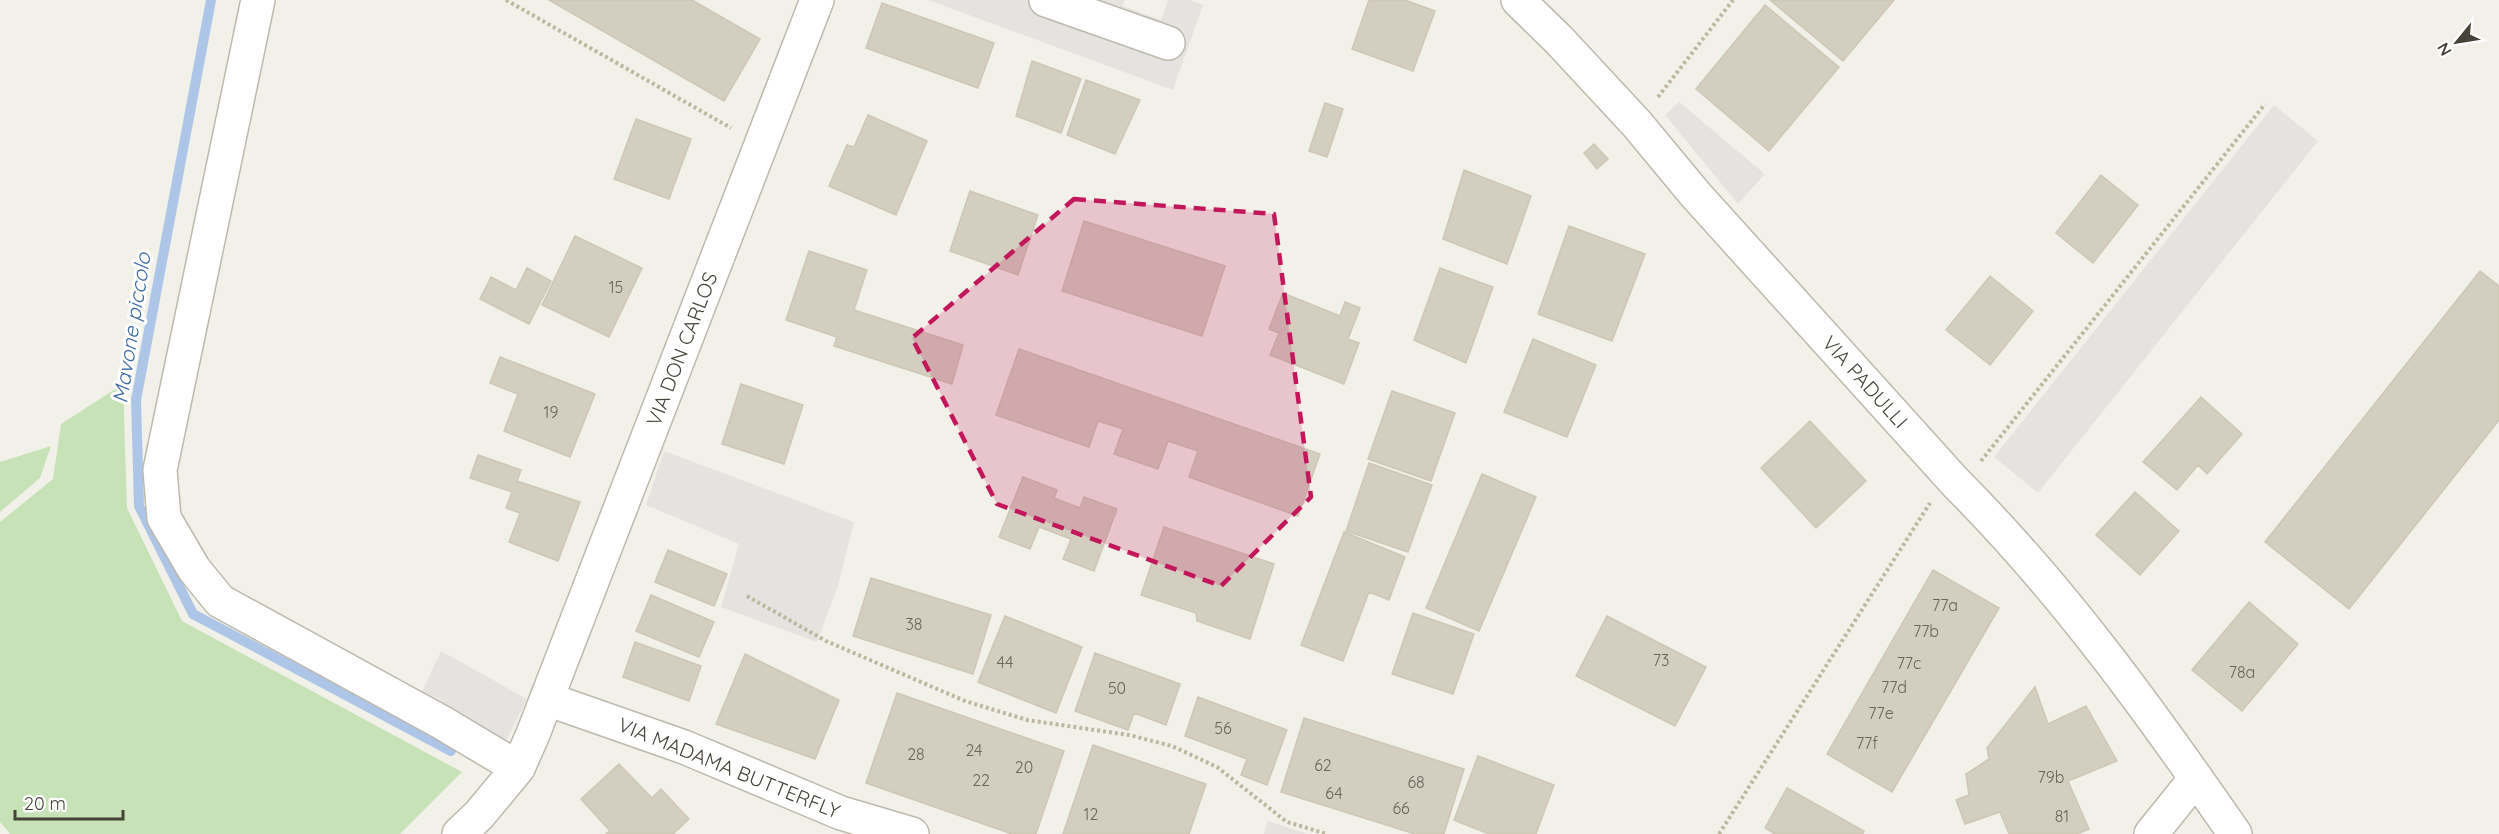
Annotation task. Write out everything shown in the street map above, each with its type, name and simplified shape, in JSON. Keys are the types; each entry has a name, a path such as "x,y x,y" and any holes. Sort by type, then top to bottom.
{"street":[{"path":"258,0 159,470 164,518 194,569 220,601 441,722 518,768"},
{"name":"VIA DON CARLOS","path":"459,834 479,815 518,768 547,699 817,0"},
{"path":"1046,0 1168,43"},
{"name":"VIA PADULLI","path":"1518,0 1559,40 1637,124 1695,194 1956,483 1998,525 2123,675 2235,834"},
{"name":"VIA MADAMA BUTTERFLY","path":"547,699 684,747 841,813 912,834"},
{"path":"2151,834 2196,778"}],"path":[{"path":"506,0 761,145"},
{"path":"1637,124 1733,0"},
{"path":"747,596 826,641 965,701 1027,720 1129,735 1172,746 1217,767 1287,822 1327,834"}],"highlighted area":[{"path":"1074,199 1274,214 1311,497 1221,586 997,504 912,338"}],"green space":[{"path":"123,384 127,508 182,621 462,772 400,834 10,834 0,822 0,522 53,479 61,424"},
{"path":"51,446 40,478 0,512 0,462"}],"shaded area":[{"path":"928,0 1124,0 1123,6 1161,20 1168,0 1191,0 1203,5 1173,90"},
{"path":"1679,102 1765,174 1738,204 1665,115"},
{"path":"2274,105 2318,141 2038,493 1994,457"},
{"path":"664,451 854,522 838,586 817,642 721,607 739,544 646,505"},
{"path":"441,651 527,699 506,741 419,698"},
{"path":"1268,821 1308,834 1264,834"}],"building":[{"path":"549,0 692,0 760,39 724,101"},
{"path":"1369,0 1405,0 1435,11 1413,71 1352,49"},
{"path":"1770,0 1894,0 1843,61"},
{"path":"882,3 994,43 978,88 866,48"},
{"path":"1765,5 1839,67 1769,151 1696,89"},
{"path":"1032,61 1081,79 1061,133 1016,116"},
{"path":"1086,80 1140,100 1115,154 1067,135"},
{"path":"1325,103 1343,109 1327,157 1309,151"},
{"path":"868,115 927,141 896,215 829,186 847,145 854,147"},
{"path":"636,119 691,139 669,199 614,179"},
{"path":"1594,144 1608,159 1597,169 1584,153"},
{"path":"1464,170 1531,196 1507,264 1443,239"},
{"path":"2101,175 2138,205 2093,263 2056,233"},
{"path":"970,191 1038,215 1018,275 950,251"},
{"path":"1084,221 1225,266 1202,336 1062,291"},
{"path":"1569,226 1645,254 1612,341 1538,314"},
{"path":"575,236 642,268 609,337 542,305"},
{"path":"809,251 867,270 854,310 963,345 952,384 834,346 837,337 786,320"},
{"path":"527,268 551,281 529,324 480,299 491,277 516,290"},
{"path":"1440,268 1493,287 1466,363 1414,340"},
{"path":"2480,271 2499,286 2499,420 2349,609 2265,542"},
{"path":"1990,276 2033,311 1990,365 1946,330"},
{"path":"1283,293 1340,316 1345,302 1360,308 1348,339 1359,343 1344,384 1270,355 1279,333 1269,329"},
{"path":"1533,339 1596,365 1567,437 1504,412"},
{"path":"1019,349 1320,454 1298,516 1189,477 1198,451 1168,441 1158,469 1114,454 1123,429 1098,421 1089,447 996,415"},
{"path":"500,357 595,394 570,457 504,431 518,394 490,383"},
{"path":"741,384 803,405 784,464 722,444"},
{"path":"1392,391 1455,413 1431,481 1368,459"},
{"path":"2201,397 2242,434 2207,474 2198,465 2177,490 2143,462"},
{"path":"1810,421 1866,481 1816,528 1761,468"},
{"path":"478,455 521,470 517,481 580,502 558,561 509,542 520,513 506,508 512,492 470,478"},
{"path":"1369,463 1432,485 1408,552 1346,531"},
{"path":"1482,474 1536,497 1479,631 1426,608"},
{"path":"1023,477 1057,490 1054,498 1080,508 1084,497 1117,509 1094,571 1063,559 1071,539 1039,527 1030,549 999,537"},
{"path":"2135,492 2179,531 2140,575 2096,535"},
{"path":"1164,527 1274,564 1250,639 1197,621 1196,613 1141,595"},
{"path":"1344,532 1405,557 1389,600 1369,592 1343,661 1301,645"},
{"path":"668,550 727,574 714,606 655,582"},
{"path":"1933,570 1999,608 1892,792 1827,754"},
{"path":"871,578 991,615 973,674 853,636"},
{"path":"651,595 714,622 699,657 636,631"},
{"path":"2249,602 2298,644 2242,711 2192,670"},
{"path":"1413,613 1474,634 1453,694 1392,674"},
{"path":"1005,616 1082,647 1056,713 978,682"},
{"path":"1607,616 1706,667 1675,726 1576,676"},
{"path":"635,642 701,666 689,701 623,677"},
{"path":"1095,653 1180,684 1166,725 1134,713 1128,730 1075,711"},
{"path":"745,654 839,700 815,759 716,724"},
{"path":"2035,687 2048,724 2086,706 2117,761 2068,781 2089,829 2077,834 2009,834 2000,812 1965,824 1956,800 1969,795 1966,774 1989,759 1987,748"},
{"path":"897,693 1064,751 1036,834 1012,834 866,783"},
{"path":"1198,697 1287,730 1267,785 1241,775 1247,759 1185,736"},
{"path":"1304,718 1464,769 1444,834 1415,834 1281,792"},
{"path":"1093,745 1206,784 1189,834 1063,834"},
{"path":"1478,756 1554,785 1536,834 1489,834 1454,820"},
{"path":"619,764 652,798 661,789 689,819 673,834 606,834 610,831 581,799"},
{"path":"1787,788 1864,831 1863,834 1775,834 1765,828"}],"waterway":[{"name":"Mavone piccolo","path":"211,0 136,400 139,506 193,614 451,751"}]}
